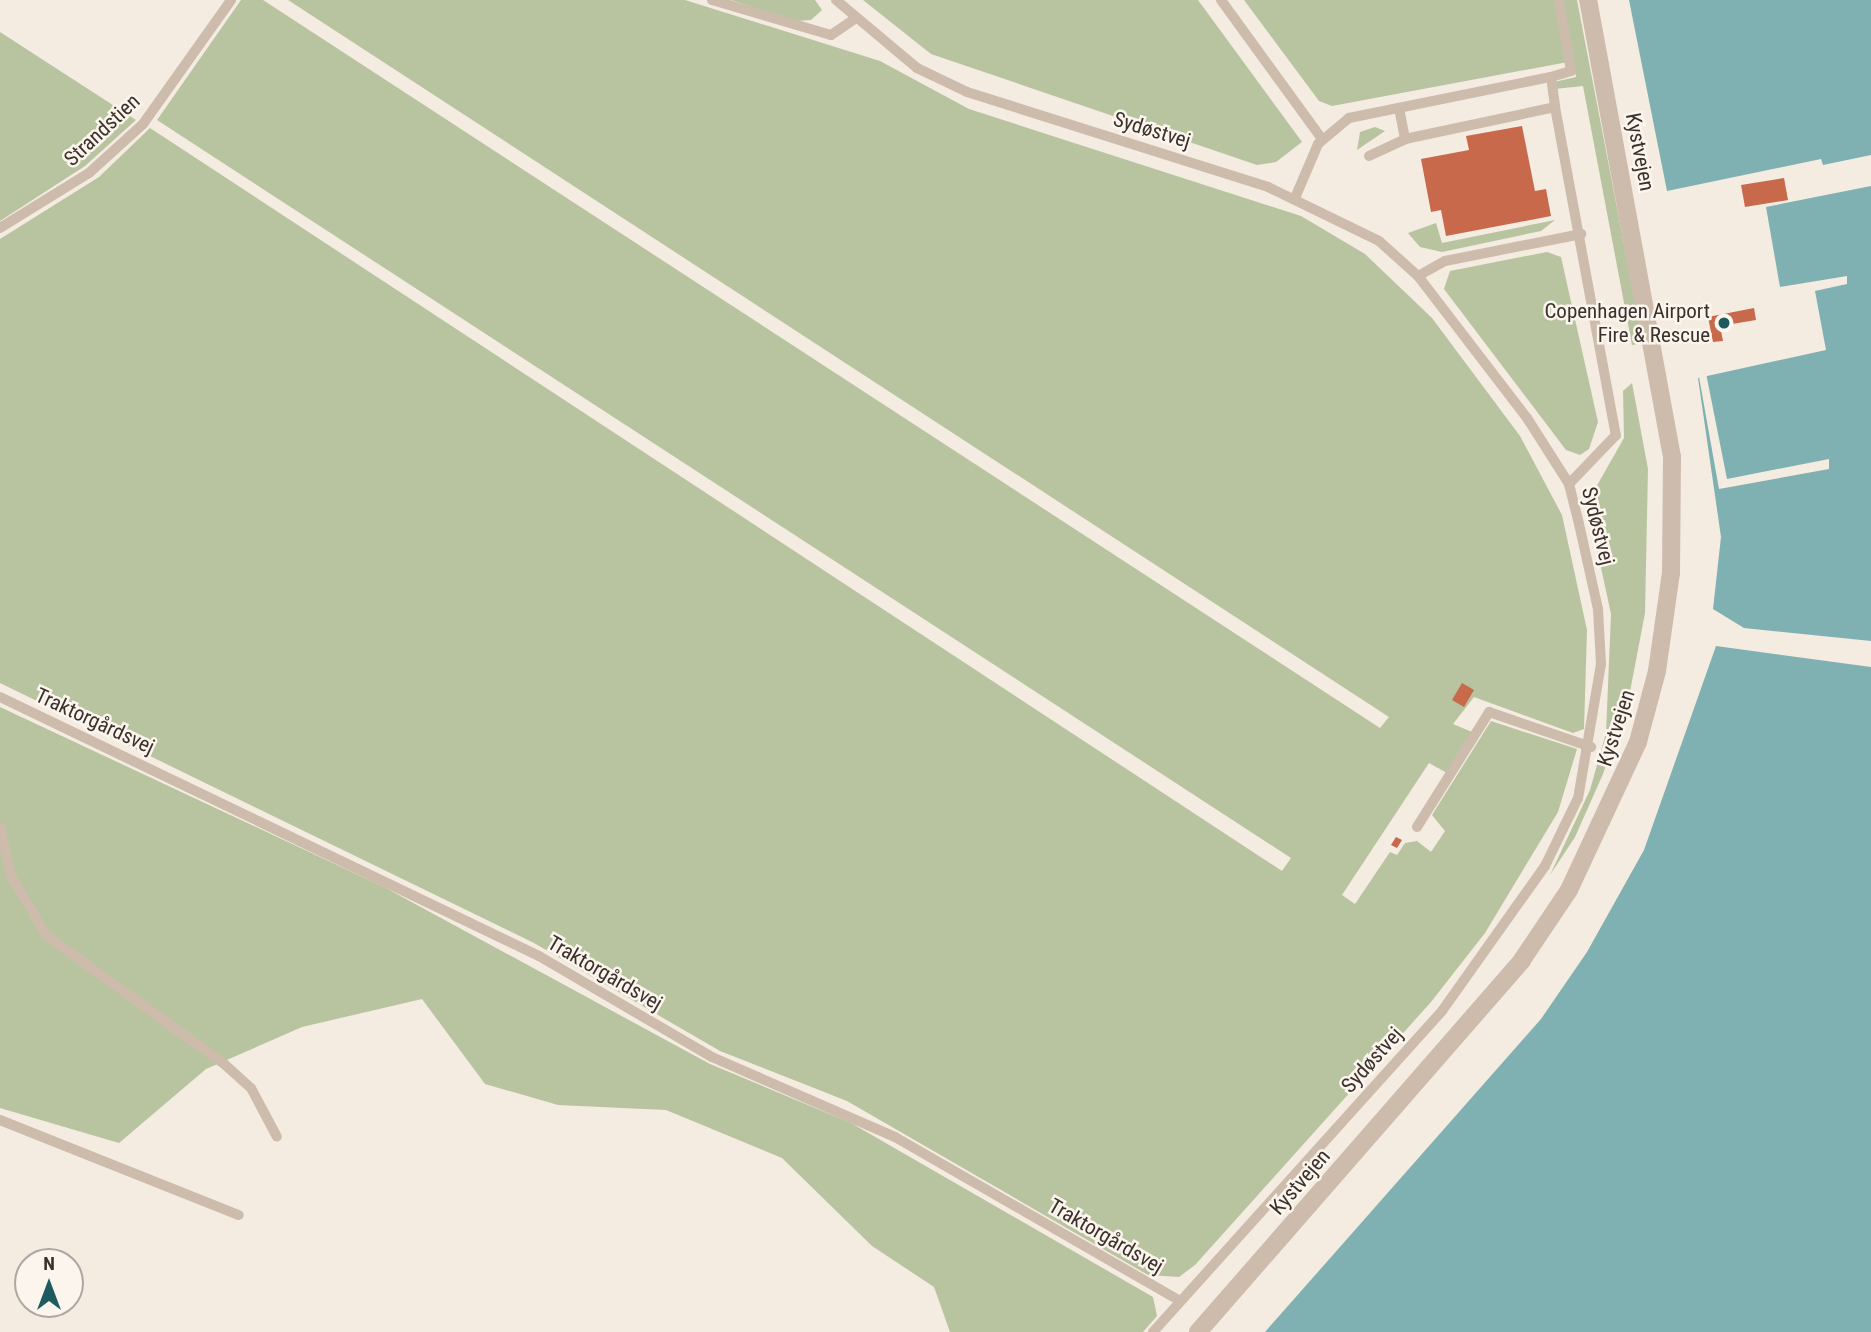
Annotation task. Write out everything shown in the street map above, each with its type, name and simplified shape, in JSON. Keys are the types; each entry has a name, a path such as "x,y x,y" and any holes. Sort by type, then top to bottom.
{"street":[{"name":"Kystvejen","path":"1198,1332 1522,960 1569,890 1638,742 1657,671 1671,573 1672,457 1588,0"}],"lane":[{"name":"Strandstien","path":"0,228 89,173 143,124 231,0"},
{"path":"712,0 831,35 856,18"},
{"name":"Sydøstvej","path":"836,0 917,68 967,92 1295,198 1379,241 1418,276 1527,418 1569,484 1598,609 1601,664 1591,747 1578,798 1545,866 1498,939 1442,1011 1153,1332"},
{"path":"1221,0 1322,139"},
{"path":"1295,198 1322,139 1349,118 1571,71 1559,0"},
{"path":"1550,77 1616,435 1608,451 1569,484"},
{"path":"1369,156 1405,139 1555,107"},
{"path":"1399,108 1405,139"},
{"path":"1418,276 1445,261 1581,234"},
{"name":"Traktorgårdsvej","path":"0,697 539,956 712,1057 895,1137 1180,1301"},
{"path":"1417,827 1489,712 1591,747"},
{"path":"0,827 11,876 47,936 222,1062 251,1088 277,1137"},
{"path":"0,1120 239,1214"}],"green space":[{"path":"241,0 263,0 1380,728 1389,717 288,0 685,0 880,61 969,109 1301,216 1365,254 1432,318 1520,436 1562,515 1587,630 1584,729 1573,733 1474,697 1453,724 1472,732 1447,773 1429,763 1342,895 1355,904 1390,852 1397,855 1405,843 1417,841 1431,852 1445,831 1432,815 1491,721 1577,749 1558,812 1485,933 1431,1002 1195,1265 1179,1277 1148,1275 847,1101 720,1051 534,943 0,683 0,239 99,177 150,128 1282,871 1291,858 157,120"},
{"path":"731,0 815,0 822,10 811,20 796,21"},
{"path":"863,0 1198,0 1302,142 1276,162 1257,165 931,54"},
{"path":"1244,0 1555,0 1568,62 1332,106 1319,101"},
{"path":"1563,0 1577,0 1643,343 1632,345 1583,86 1555,89 1554,82 1576,77"},
{"path":"0,32 136,120 85,166 0,221"},
{"path":"1375,127 1385,131 1357,150 1360,132"},
{"path":"1555,220 1541,231 1442,252 1420,247 1408,233 1436,223 1442,243"},
{"path":"1547,252 1561,257 1598,422 1589,449 1580,455 1566,450 1444,289 1450,271"},
{"path":"1632,383 1648,469 1645,613 1629,697 1603,774 1575,837 1550,875 1590,790 1606,733 1611,614 1587,503 1624,438 1623,391"},
{"path":"0,707 384,887 710,1064 851,1123 1153,1297 1157,1316 1143,1332 950,1332 934,1287 872,1246 782,1158 666,1110 558,1105 485,1084 422,999 302,1027 206,1069 119,1143 0,1108"}],"water":[{"path":"1629,0 1871,0 1871,155 1823,165 1821,159 1667,191"},
{"path":"1871,186 1871,641 1744,628 1713,609 1721,537 1698,378 1826,350 1815,291 1847,284 1847,276 1780,287 1766,207"},
{"path":"1716,646 1871,667 1871,1332 1265,1332 1541,1019 1587,952 1644,850"}],"pier":[{"path":"1706,373 1727,479 1829,459 1829,469 1719,489 1699,377"}],"building":[{"path":"1522,126 1535,191 1546,189 1551,216 1446,236 1441,210 1431,212 1421,159 1469,150 1466,136"},
{"path":"1784,178 1788,200 1745,207 1741,185"},
{"name":"Copenhagen Airport Fire & Rescue","path":"1754,308 1756,320 1720,326 1723,341 1713,342 1708,317"},
{"path":"1462,683 1474,690 1464,707 1452,700"},
{"path":"1396,837 1402,840 1397,848 1391,845"}],"place":[{"name":"Copenhagen Airport Fire & Rescue","path":"1724,323"}]}
